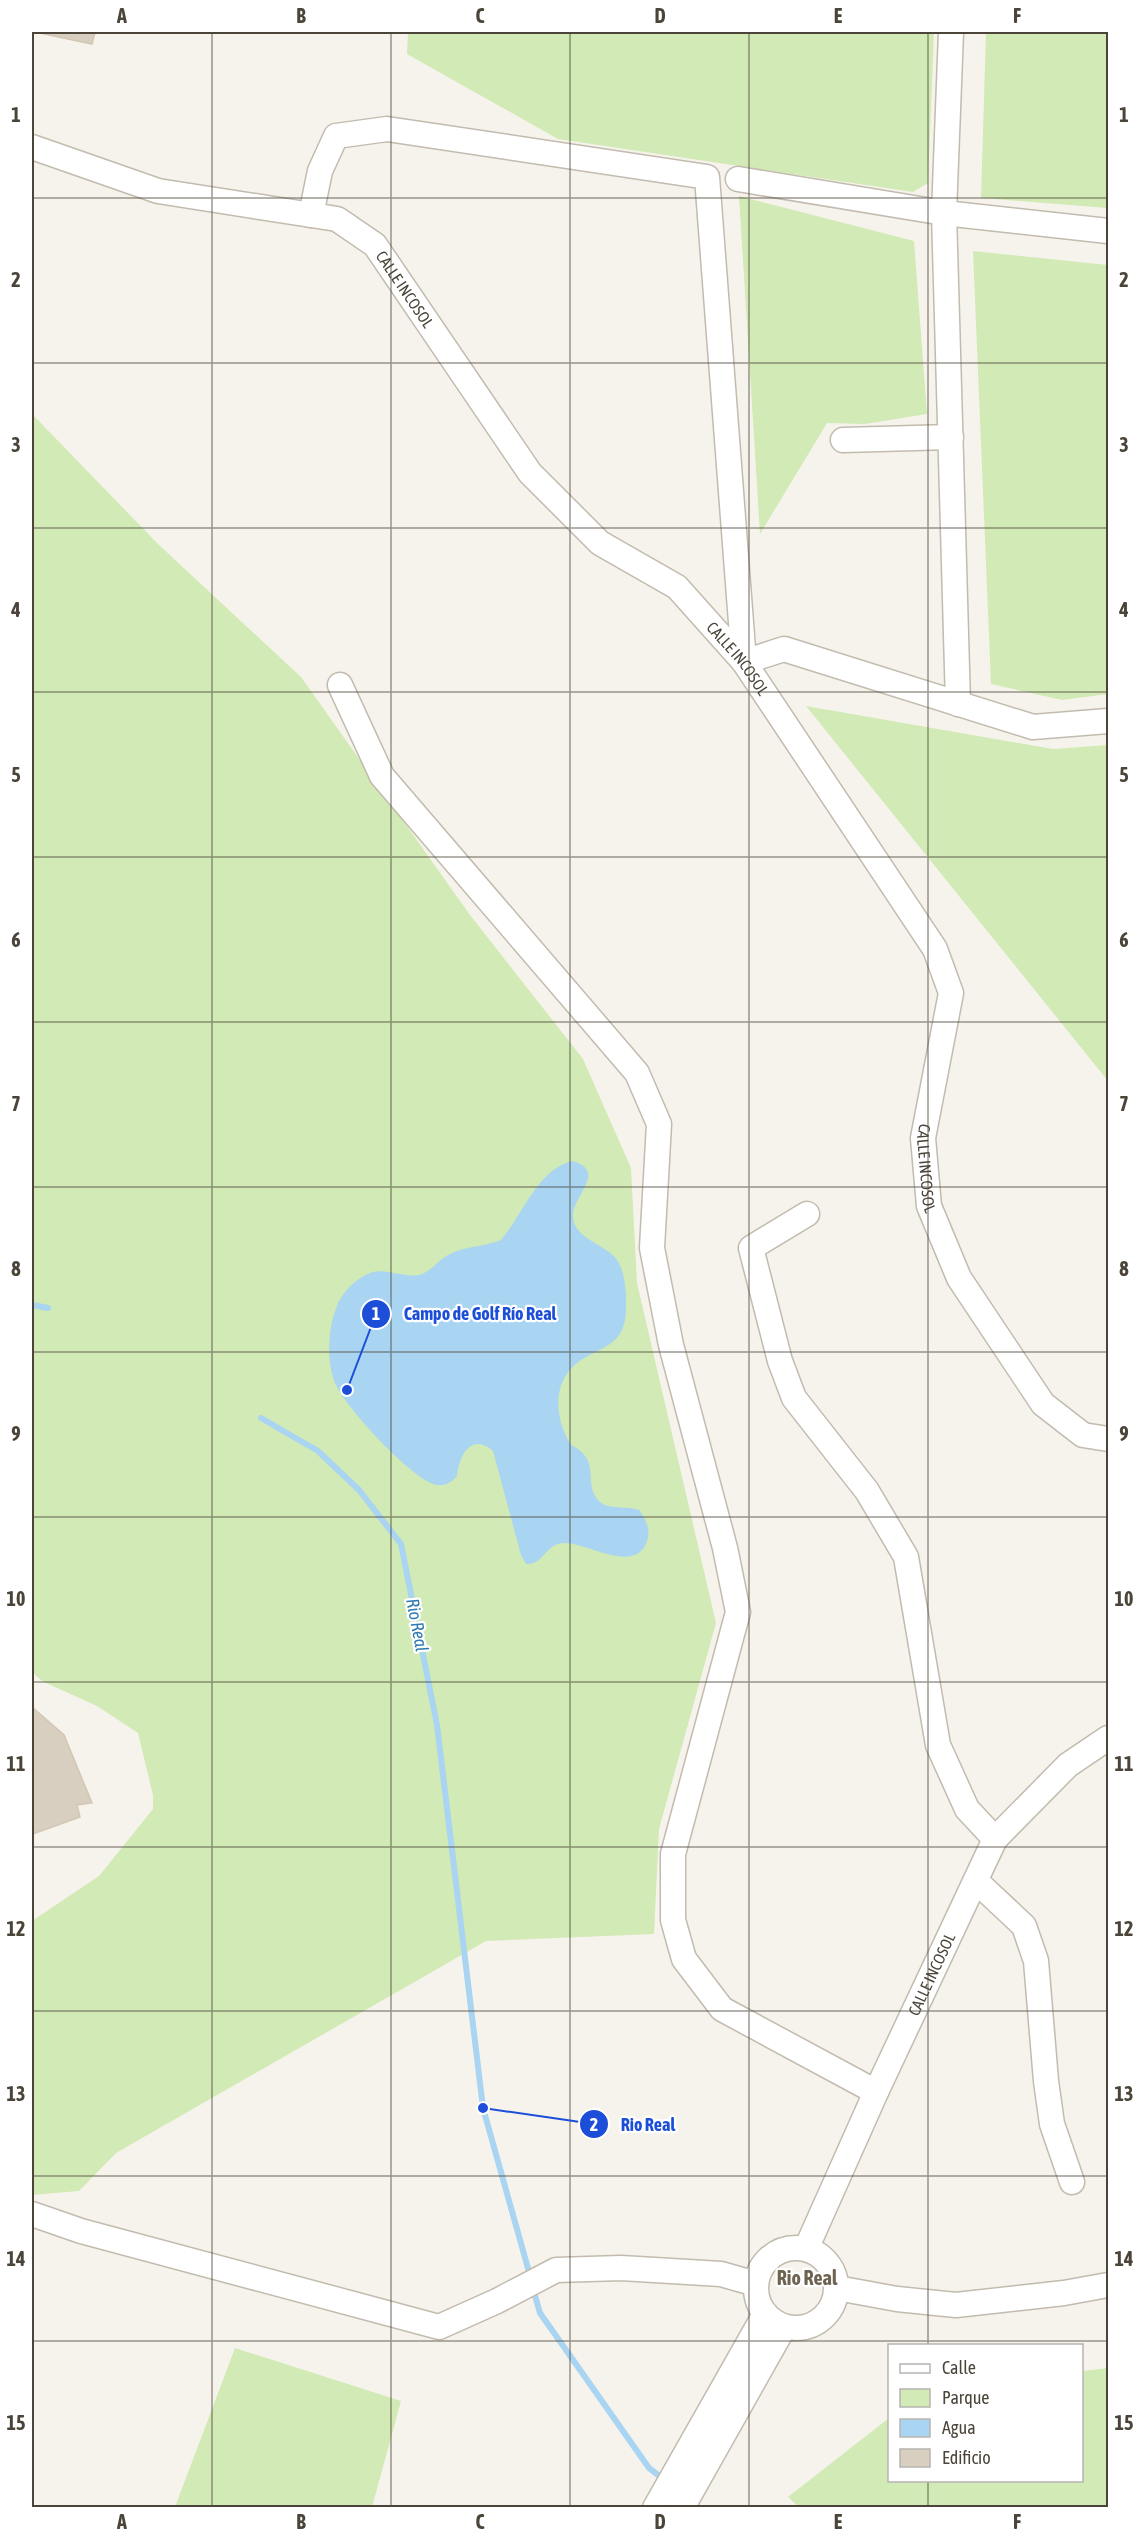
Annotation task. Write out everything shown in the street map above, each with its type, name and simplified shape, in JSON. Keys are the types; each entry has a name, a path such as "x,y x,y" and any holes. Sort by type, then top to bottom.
{"street":[{"path":"951,32 944,213 958,704"},
{"path":"311,215 320,171 336,136 387,129 707,177 744,662 784,649 1033,727 1108,721"},
{"name":"CALLE INCOSOL","path":"32,147 158,191 337,219 375,245 530,474 600,543 676,587 744,662 935,949 951,993 923,1138 929,1206 959,1278 1043,1404 1083,1435 1108,1439"},
{"path":"738,179 944,213 1108,231"},
{"path":"843,440 951,437"},
{"path":"340,685 382,776 637,1073 659,1125 652,1248 671,1345 725,1548 738,1612 673,1854 673,1920 684,1959 722,2009 876,2092"},
{"path":"807,1214 751,1248 780,1361 794,1398 867,1491 906,1557 938,1746 967,1809 995,1839"},
{"name":"CALLE INCOSOL","path":"806,2249 876,2092 995,1839 1068,1765 1108,1738"},
{"path":"976,1881 1024,1926 1036,1962 1052,2124 1072,2182"},
{"path":"32,2214 81,2231 439,2327 497,2301 556,2270 621,2268 721,2274 756,2284"},
{"path":"806,2249 822,2257 833,2271 837,2288 834,2303 826,2316 814,2325 799,2329 775,2320 757,2300 756,2284 764,2263 783,2250 806,2249"},
{"path":"837,2288 897,2300 956,2305 1064,2293 1108,2285"},
{"path":"656,2505 697,2458 775,2320"},
{"path":"682,2508 697,2458"}],"green space":[{"path":"408,32 934,32 928,183 913,192 558,139 407,54"},
{"path":"986,32 1108,32 1108,208 981,198"},
{"path":"739,196 914,241 927,414 865,424 827,423 760,534"},
{"path":"973,251 1108,265 1108,694 1062,700 991,684"},
{"path":"32,414 158,544 301,677 470,915 583,1059 631,1168 637,1283 716,1623 659,1829 654,1934 486,1941 116,2153 79,2191 32,2195 32,1921 99,1876 153,1809 153,1795 138,1733 97,1706 42,1681 32,1672"},
{"path":"806,706 1053,749 1108,745 1108,1081"},
{"path":"235,2348 401,2401 372,2507 175,2507"},
{"path":"1108,2368 1108,2507 800,2508 788,2497 888,2419 888,2482 1083,2482 1083,2371"}],"water":[{"path":"572,1161 583,1165 588,1178 574,1209 575,1225 584,1236 612,1254 617,1260 625,1282 626,1311 623,1327 616,1339 581,1360 564,1378 558,1400 561,1423 571,1445 587,1459 596,1497 606,1506 639,1510 647,1525 648,1537 641,1551 632,1556 609,1554 563,1543 552,1547 537,1561 526,1564 521,1555 493,1451 478,1444 472,1445 463,1454 457,1476 451,1482 443,1485 437,1485 412,1471 380,1441 341,1394 330,1365 330,1334 339,1301 356,1281 376,1271 419,1275 454,1252 501,1240 540,1184 560,1166"}],"building":[{"path":"35,32 95,32 92,44"},
{"path":"32,1707 64,1735 92,1803 77,1805 80,1817 33,1834"}],"waterway":[{"name":"Rio Real","path":"32,1305 48,1308"},
{"name":"Rio Real","path":"261,1418 318,1451 359,1490 401,1544 437,1725 483,2108 531,2279"},
{"name":"Rio Real","path":"533,2289 540,2313 649,2468 666,2481"}],"place":[{"name":"Campo de Golf Río Real","path":"347,1390"},
{"name":"Rio Real","path":"483,2108"}],"district":[{"name":"Rio Real","path":"807,2278"}]}
